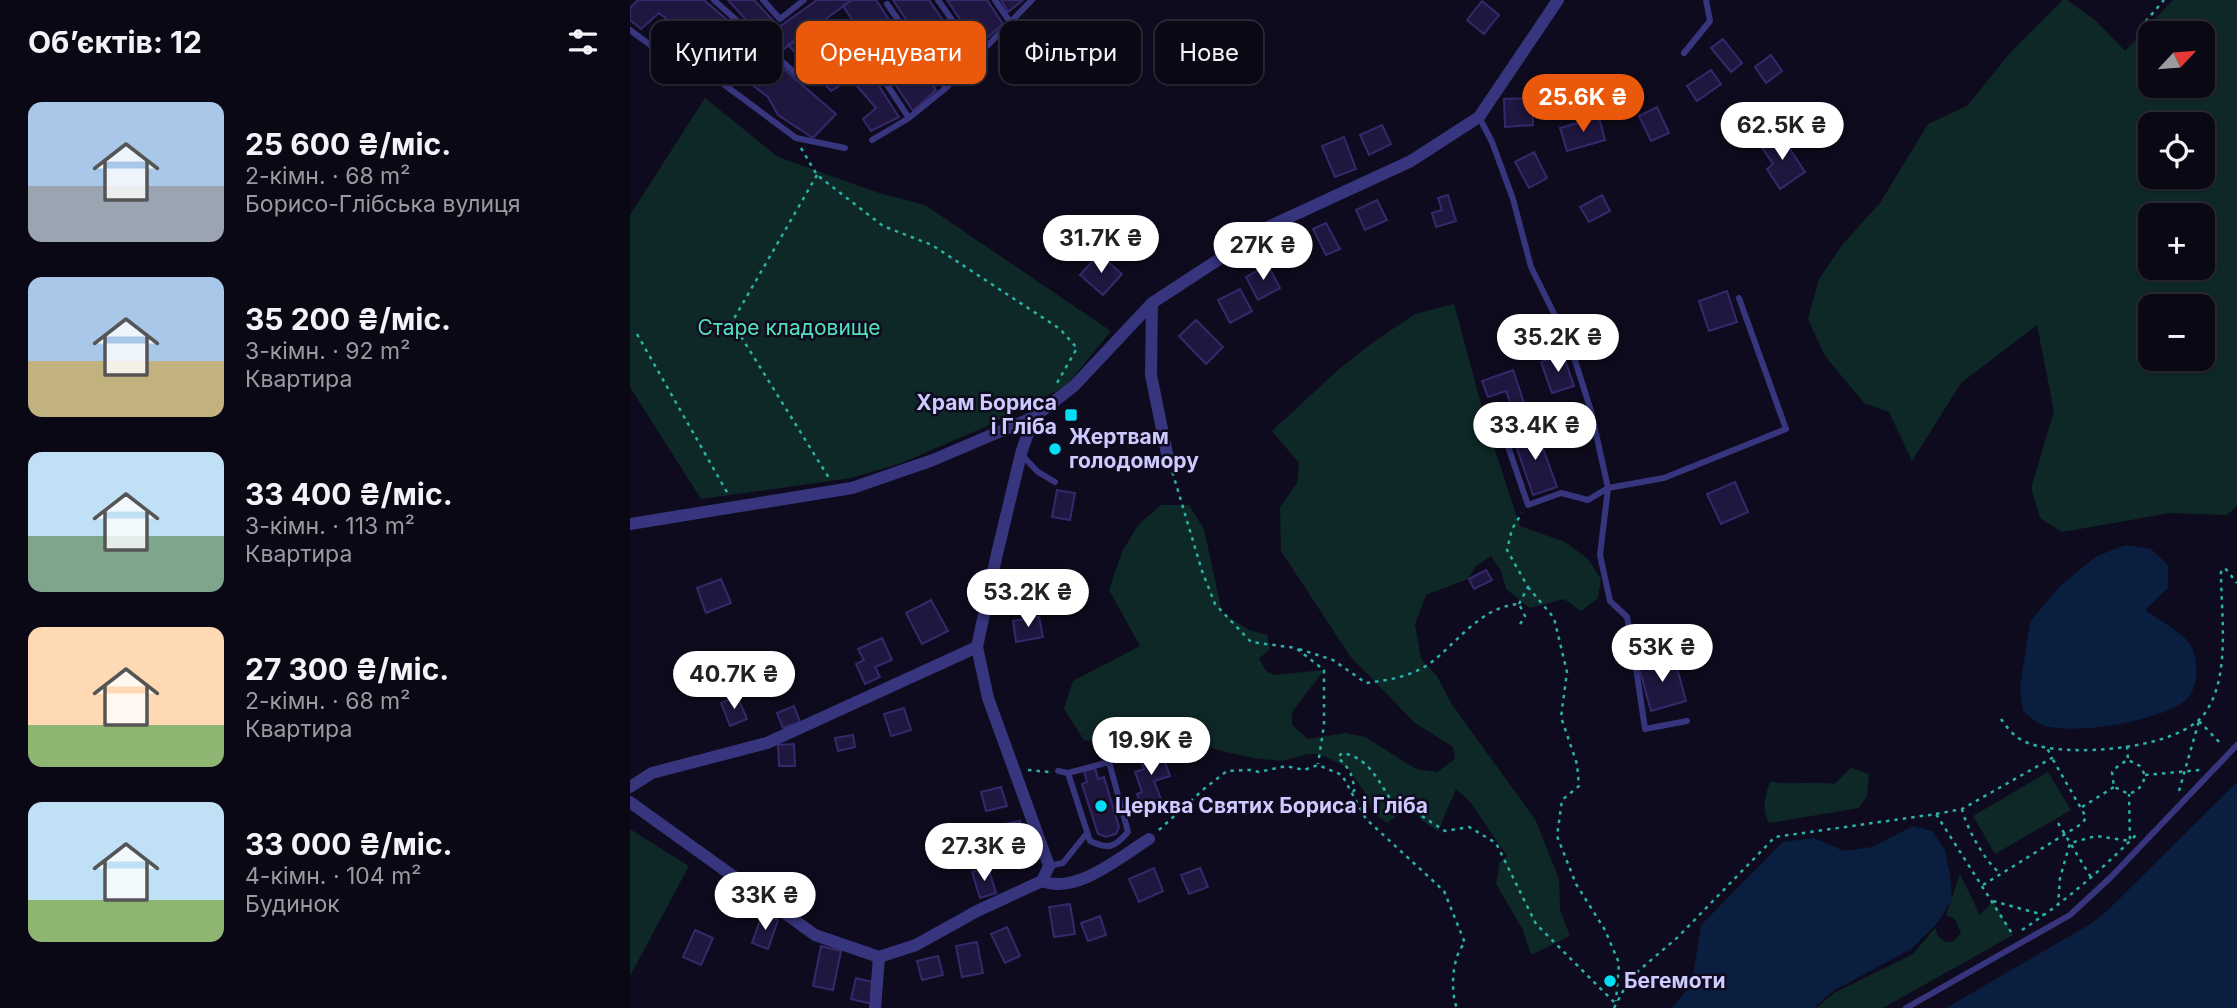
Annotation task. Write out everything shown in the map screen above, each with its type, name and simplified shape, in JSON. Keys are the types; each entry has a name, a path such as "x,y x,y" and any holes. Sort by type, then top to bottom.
{"street":[{"path":"630,524 837,490 898,474 1034,416 1074,386 1152,303 1270,226 1411,161 1479,117 1558,0"},
{"path":"1152,303 1151,375 1167,454"},
{"path":"630,802 815,935 879,957 916,945 977,911 1042,881 1049,866 988,698 977,647 1021,454 1034,416"},
{"path":"630,787 652,774 767,743 977,647"},
{"path":"1042,881 1054,886 1076,884 1149,839"},
{"path":"875,1008 879,957"}],"lane":[{"path":"714,0 796,74"},
{"path":"763,0 780,19 804,0"},
{"path":"938,0 953,21"},
{"path":"995,0 1009,21"},
{"path":"1011,21 1032,0"},
{"path":"1684,53 1710,21 1706,0"},
{"path":"887,4 946,88"},
{"path":"630,30 661,53 713,76 796,138 845,148"},
{"path":"986,48 1000,33"},
{"path":"886,84 909,118"},
{"path":"872,140 909,118 950,84"},
{"path":"1479,117 1492,142 1513,199 1531,267 1571,348 1591,411 1608,488 1601,555 1610,601 1628,617 1645,729 1687,721"},
{"path":"1501,426 1528,505 1562,492 1588,500 1608,488 1664,478 1786,429 1739,298"},
{"path":"1021,454 1038,472 1055,482"},
{"path":"1635,661 1657,654"},
{"path":"1906,1008 2070,915 2112,876 2237,745"},
{"path":"1058,771 1068,773 1109,762 1128,832 1118,844 1103,847 1090,841 1068,773"},
{"path":"1049,866 1063,863 1087,833"}],"path":[{"path":"2146,21 2165,0"},
{"path":"796,138 817,175 883,226 932,245 1060,329 1077,348 1057,382 1056,400"},
{"path":"817,175 732,322 837,490"},
{"path":"637,334 735,507"},
{"path":"1167,454 1177,493 1215,604 1251,642 1296,648 1333,660 1366,683 1398,679 1432,662 1460,635 1493,612 1506,605 1519,604"},
{"path":"1528,505 1512,529 1507,550 1528,587 1554,618 1567,673 1561,717 1577,764 1579,786 1562,800 1557,835 1576,884 1605,930 1619,963 1615,1006"},
{"path":"2179,792 2199,721 2216,694 2222,666 2221,572 2225,568 2237,583"},
{"path":"1519,604 1528,587"},
{"path":"1519,604 1525,616 1519,626"},
{"path":"1296,648 1324,670 1324,725 1318,765"},
{"path":"2001,719 2010,732 2027,743 2088,752 2170,736 2199,721"},
{"path":"2199,721 2230,752"},
{"path":"2127,746 2128,760"},
{"path":"1982,885 2083,823 2086,817 2047,747"},
{"path":"1352,792 1355,789 1350,771 1338,757 1342,753 1354,755 1373,771 1395,806 1415,811 1445,831 1469,828 1496,843 1536,924 1615,1006"},
{"path":"1615,1006 1630,978 1678,937 1775,836 1962,808 2052,758"},
{"path":"2115,788 2129,794 2144,784 2145,775 2140,766 2128,760"},
{"path":"2115,788 2112,772 2128,760"},
{"path":"1149,839 1227,771 1259,772 1286,766 1304,770 1318,765 1342,775 1366,819 1444,891 1465,943 1458,949 1452,988 1457,1008"},
{"path":"2145,775 2200,770"},
{"path":"2082,807 2115,788"},
{"path":"2129,794 2130,841"},
{"path":"1962,808 1964,820 1992,867 2000,873"},
{"path":"1936,814 2013,935 2058,906 2092,879 2140,831"},
{"path":"2058,823 2092,879"},
{"path":"2070,843 2096,836 2130,841"},
{"path":"2058,906 2060,878 2070,843"},
{"path":"1993,901 2044,915"}],"green space":[{"path":"2063,0 2067,0 2096,21 2125,51 2138,37 2138,98 2216,98 2216,21 2153,21 2173,0 2237,0 2237,506 2227,515 2171,513 2062,532 2040,518 2031,488 2054,411 2037,325 1961,383 1912,461 1889,412 1864,403 1825,356 1808,319 1819,279 1843,244 1880,203 1928,124 1967,106 2010,53"},
{"name":"Старе кладовище","path":"705,98 778,157 882,194 925,205 1111,331 1066,386 985,427 899,464 851,478 701,499 630,387 630,215"},
{"path":"1454,304 1487,426 1520,526 1565,542 1588,559 1601,579 1598,598 1581,611 1564,599 1530,608 1506,589 1501,571 1491,556 1476,566 1468,579 1426,595 1415,624 1421,659 1437,676 1451,703 1536,821 1559,879 1560,910 1570,936 1531,955 1523,930 1496,884 1500,862 1507,856 1471,803 1456,789 1438,831 1420,819 1414,803 1387,823 1373,812 1364,791 1347,767 1319,754 1282,761 1253,758 1217,750 1158,726 1121,748 1084,740 1064,709 1073,681 1140,646 1109,590 1122,552 1138,525 1161,505 1189,505 1204,529 1222,613 1249,630 1267,635 1270,650 1259,658 1266,671 1275,675 1324,670 1292,712 1292,725 1308,739 1345,733 1365,737 1416,769 1437,772 1455,759 1453,747 1415,723 1350,656 1281,551 1280,507 1297,483 1299,463 1272,431 1338,370 1372,343 1415,314"},
{"path":"1851,768 1869,774 1867,796 1859,808 1769,823 1764,808 1770,782 1834,784"},
{"path":"2048,772 2071,810 1995,854 1973,816"},
{"path":"630,829 689,866 630,976"},
{"path":"1960,874 1980,915 1993,901 2013,935 1883,1008 1816,1008 1834,993 1913,954 1935,928 1938,936 1945,942 1954,941 1961,933 1955,919 1946,915"}],"water":[{"path":"2125,545 2151,549 2168,565 2168,588 2145,610 2177,631 2191,646 2196,667 2193,690 2185,701 2173,708 2114,725 2071,729 2040,724 2023,711 2020,688 2030,622 2059,587 2095,557"},
{"path":"2237,782 2237,1008 1946,1008 2092,923"},
{"path":"1913,826 1932,831 1945,850 1952,899 1939,921 1911,949 1833,991 1814,1008 1672,1008 1692,984 1701,925 1783,842 1814,838 1844,851 1872,847"}],"building":[{"path":"638,0 704,0 728,21 669,21 659,13 641,29 630,20 630,8"},
{"path":"728,0 754,0 773,21 747,21"},
{"path":"817,0 852,0 823,21 796,21 796,40 782,50 782,25"},
{"path":"852,0 876,0 890,21 853,21 843,6"},
{"path":"893,0 929,0 944,21 907,21"},
{"path":"947,0 987,0 1001,21 1000,27 986,39 986,21 961,21"},
{"path":"1001,0 1023,0 1008,12"},
{"path":"1482,1 1499,15 1484,34 1467,20"},
{"path":"1723,39 1742,63 1731,72 1711,48"},
{"path":"796,40 796,54 788,45"},
{"path":"1771,55 1782,71 1766,83 1755,67"},
{"path":"782,67 796,79 796,84 801,84 836,114 813,138 778,115 768,97 751,84 782,84"},
{"path":"1711,70 1721,84 1697,101 1687,86"},
{"path":"824,84 843,84 831,91"},
{"path":"855,84 878,84 899,117 871,131 863,119 876,108"},
{"path":"895,84 932,84 936,90 913,111"},
{"path":"1532,98 1533,125 1505,127 1504,99"},
{"path":"1657,107 1669,133 1651,141 1639,116"},
{"path":"1599,117 1605,140 1567,151 1560,128"},
{"path":"1382,125 1391,144 1369,155 1360,135"},
{"path":"1780,134 1805,172 1780,189 1767,169 1773,164 1761,146"},
{"path":"1344,137 1356,169 1335,177 1322,146"},
{"path":"1534,152 1547,178 1529,188 1515,162"},
{"path":"1448,195 1456,221 1436,227 1432,213 1442,210 1438,198"},
{"path":"1602,195 1610,211 1589,222 1580,207"},
{"path":"1377,200 1387,220 1365,230 1356,210"},
{"path":"1326,223 1340,249 1326,255 1313,229"},
{"path":"1099,254 1122,274 1103,295 1080,275"},
{"path":"1268,265 1280,288 1258,300 1246,277"},
{"path":"1240,289 1252,311 1230,323 1218,300"},
{"path":"1727,291 1737,322 1709,331 1699,301"},
{"path":"1196,320 1223,347 1206,364 1179,336"},
{"path":"1563,354 1574,386 1552,393 1541,362"},
{"path":"1513,370 1526,409 1514,413 1506,391 1488,397 1482,381"},
{"path":"1536,429 1557,487 1533,495 1513,437"},
{"path":"1735,482 1748,512 1721,524 1707,494"},
{"path":"1057,490 1075,493 1070,520 1052,517"},
{"path":"1486,570 1492,580 1474,589 1469,579"},
{"path":"721,579 731,603 706,613 697,588"},
{"path":"931,600 948,631 922,644 906,613"},
{"path":"1039,617 1043,637 1016,642 1013,621"},
{"path":"882,638 892,660 875,667 880,677 865,684 856,664 864,660 858,649"},
{"path":"1674,657 1686,701 1651,711 1639,667"},
{"path":"737,696 747,719 730,726 721,703"},
{"path":"794,706 800,722 783,728 777,713"},
{"path":"904,708 911,730 891,736 884,714"},
{"path":"853,735 855,747 838,751 835,738"},
{"path":"794,744 795,766 779,766 778,745"},
{"path":"1160,748 1170,776 1154,781 1162,802 1142,809 1137,794 1142,792 1135,772 1144,769 1139,755"},
{"name":"Церква Святих Бориса і Гліба","path":"1095,768 1098,779 1104,777 1119,827 1116,834 1106,837 1098,834 1082,784 1087,782 1084,771"},
{"path":"1001,787 1007,806 986,811 981,792"},
{"path":"1020,821 1024,842 997,847 993,826"},
{"path":"988,867 996,893 980,898 972,872"},
{"path":"1154,868 1163,891 1139,902 1129,879"},
{"path":"1200,868 1208,887 1189,894 1181,875"},
{"path":"1070,904 1075,934 1054,937 1049,907"},
{"path":"762,915 778,920 768,949 752,943"},
{"path":"1100,916 1106,935 1088,941 1081,923"},
{"path":"1007,927 1020,956 1005,963 991,934"},
{"path":"695,930 713,938 701,965 683,957"},
{"path":"977,942 983,973 962,977 956,946"},
{"path":"821,946 841,951 833,990 813,986"},
{"path":"938,956 943,975 922,980 917,961"},
{"path":"856,978 877,983 872,1004 851,999"}],"place":[{"name":"Храм Бориса і Гліба","path":"1071,415"},
{"name":"Жертвам голодомору","path":"1055,449"},
{"name":"Церква Святих Бориса і Гліба","path":"1101,806"},
{"name":"Бегемоти","path":"1610,981"}]}
